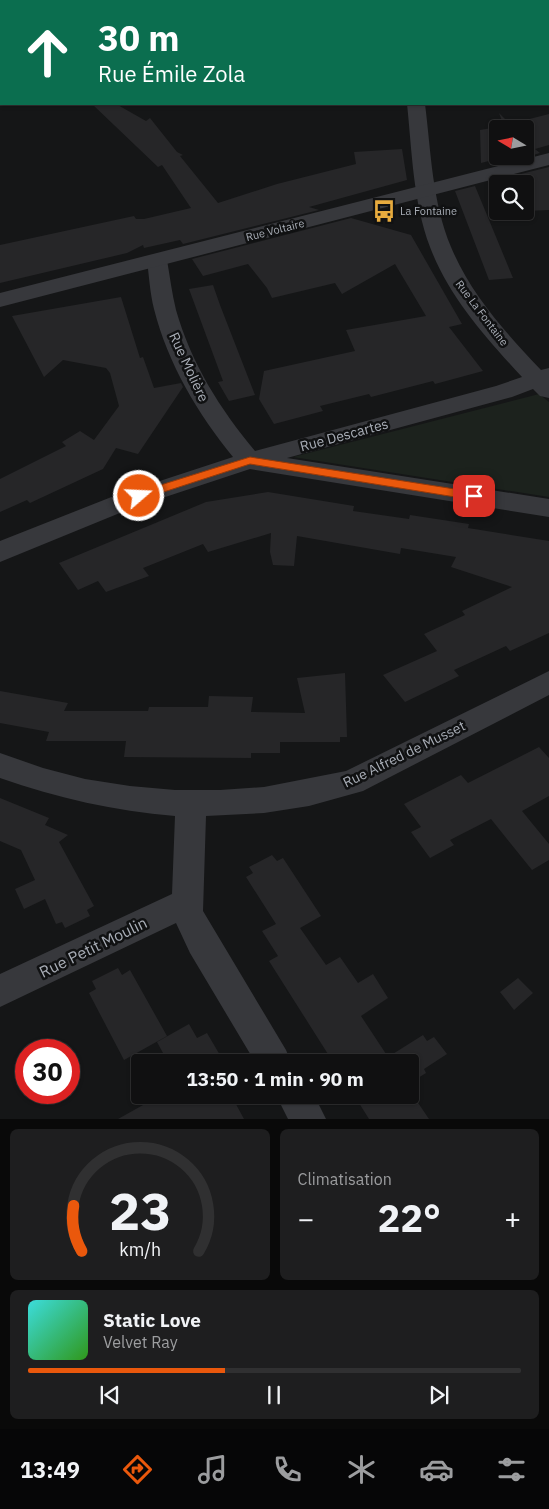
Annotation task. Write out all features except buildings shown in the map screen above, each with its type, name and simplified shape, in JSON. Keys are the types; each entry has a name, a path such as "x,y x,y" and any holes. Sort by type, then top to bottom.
{"street":[{"name":"Rue La Fontaine","path":"416,105 428,190 438,237 455,277 485,320 545,382"},
{"name":"Rue Voltaire","path":"0,300 549,159"},
{"name":"Rue Molière","path":"157,260 166,315 188,370 203,401 250,461"},
{"name":"Rue Descartes","path":"0,552 37,535 124,501 250,461 545,382"},
{"path":"250,461 549,508"},
{"name":"Rue Alfred de Musset","path":"0,765 52,784 96,794 144,801 191,803 283,797 320,792 352,782 549,682"},
{"path":"191,803 186,902 190,922 269,1054"},
{"name":"Rue Petit Moulin","path":"0,991 186,902"},
{"path":"299,1104 308,1119"}],"shaded area":[{"path":"539,394 549,402 549,497 293,457"}],"place":[{"name":"La Fontaine","path":"384,211"}],"route":[{"path":"139,496 250,461 474,496"}]}
